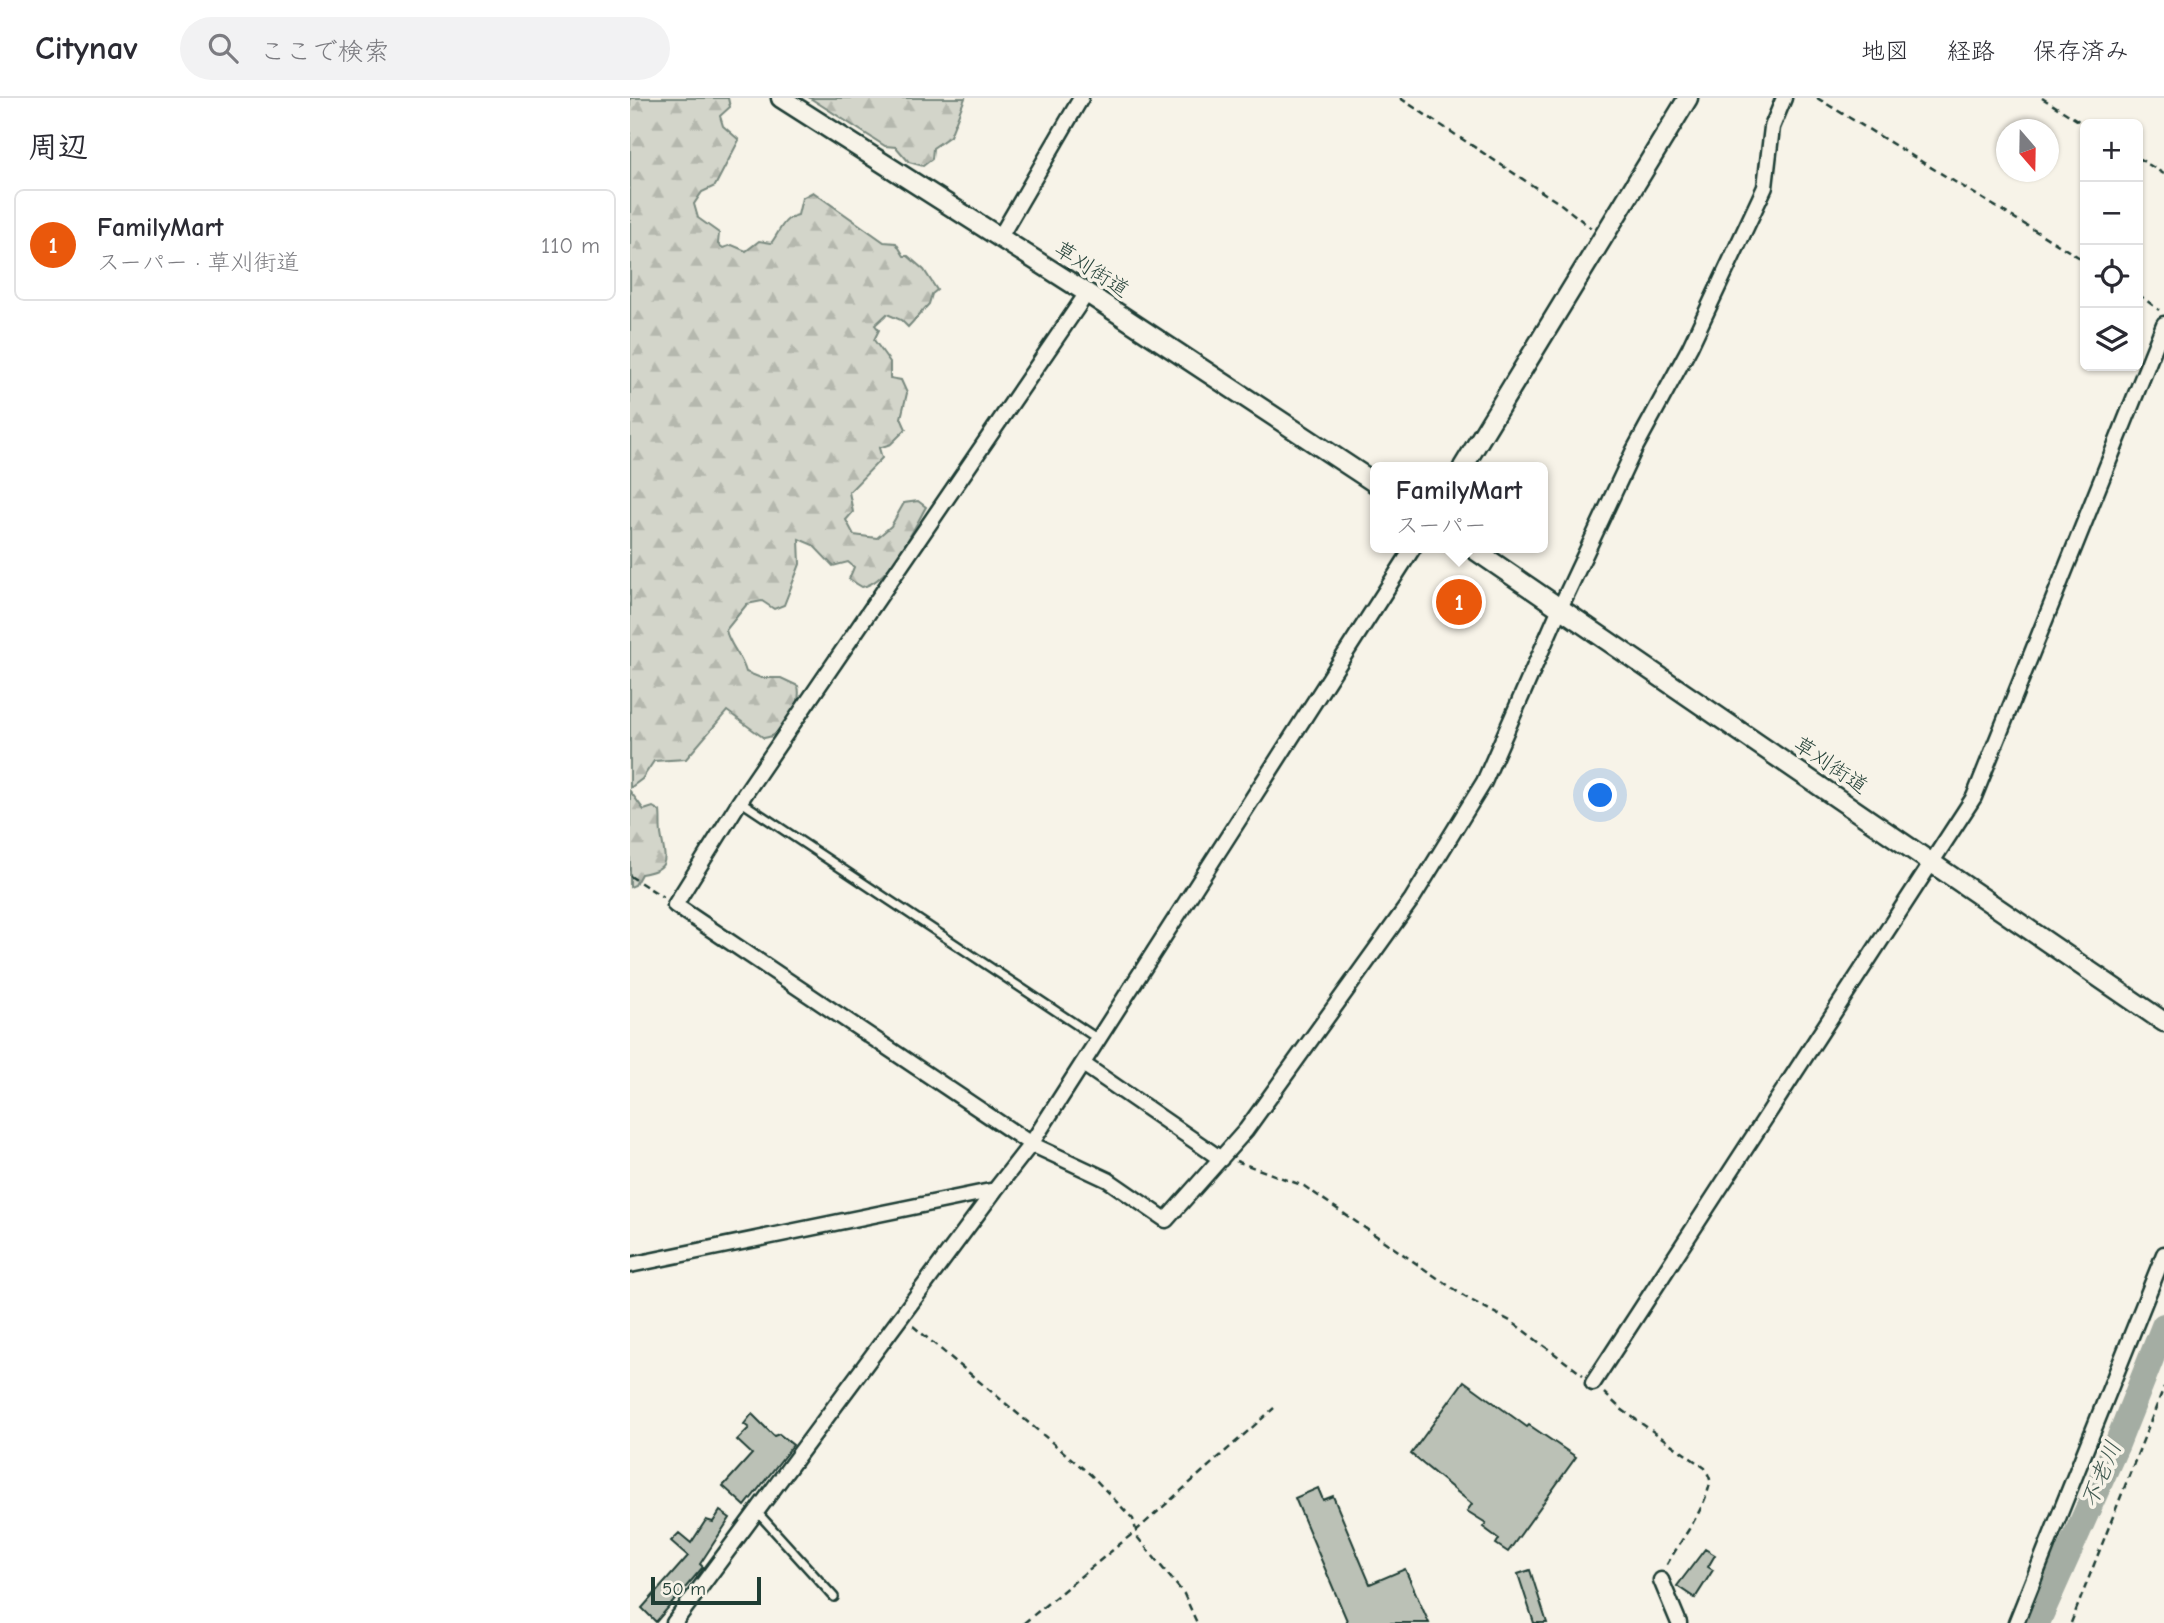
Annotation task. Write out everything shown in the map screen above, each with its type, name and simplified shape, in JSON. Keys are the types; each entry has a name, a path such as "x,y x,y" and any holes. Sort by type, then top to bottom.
{"street":[{"name":"草刈街道","path":"781,98 1087,293 1370,480"},
{"path":"1000,237 1081,98"},
{"path":"1466,462 1601,236 1688,98"},
{"path":"1087,293 740,801 675,905 1031,1144 1108,1180 1166,1220 1246,1130 1412,899 1484,782 1560,608 1634,450 1690,347 1765,187 1772,127 1784,98"},
{"path":"1593,1383 1974,797 2164,324"},
{"path":"674,1623 1031,1144 1410,553"},
{"name":"草刈街道","path":"1479,553 2164,1022"},
{"path":"1083,1064 1222,1157"},
{"path":"630,1265 995,1190"},
{"path":"2015,1623 2164,1254"},
{"path":"1661,1580 1679,1623"}],"lane":[{"path":"740,801 1098,1039"},
{"path":"758,1513 834,1597"}],"path":[{"path":"1400,98 1562,205 1601,236"},
{"path":"1817,98 2080,258"},
{"path":"2042,98 2080,122"},
{"path":"2143,161 2164,174"},
{"path":"2143,298 2164,314"},
{"path":"630,876 675,905"},
{"path":"1222,1157 1304,1186 1465,1297 1512,1322 1593,1383 1621,1409 1704,1468 1710,1481 1699,1508 1661,1580"},
{"path":"902,1317 1091,1475 1133,1519 1143,1545 1184,1594 1197,1623"},
{"path":"2071,1623 2164,1387"},
{"path":"1024,1623 1137,1530 1274,1408"}],"green space":[{"path":"630,98 728,98 730,107 720,116 723,126 739,140 715,186 702,192 694,204 698,218 719,233 718,244 723,248 732,245 746,251 759,241 771,243 785,222 798,215 802,198 813,192 884,242 896,243 904,256 908,256 924,270 937,290 932,294 929,304 908,327 901,320 887,314 875,325 879,330 874,340 890,362 890,378 901,380 907,393 901,418 906,429 891,444 879,448 882,458 849,492 853,512 846,520 854,535 877,538 891,526 904,503 918,501 926,507 899,554 882,576 862,587 849,579 854,567 848,562 833,566 813,545 799,539 800,564 784,605 774,609 762,601 747,604 726,630 746,672 761,678 781,678 798,686 798,702 785,726 764,738 727,711 686,759 654,761 642,779 630,788"},
{"path":"810,98 965,98 950,136 933,148 932,159 923,166 909,162 896,147 885,146"},
{"path":"630,791 644,810 653,807 660,811 665,856 662,866 641,874 635,885 630,887"}],"building":[{"path":"1464,1381 1527,1427 1529,1425 1576,1457 1508,1552 1496,1544 1499,1539 1483,1527 1486,1523 1467,1511 1472,1504 1411,1454"},
{"path":"752,1414 774,1436 779,1434 793,1445 745,1506 723,1486 752,1454 737,1440 749,1428 744,1424"},
{"path":"1318,1488 1323,1500 1333,1496 1370,1584 1405,1569 1429,1623 1348,1623 1295,1498"},
{"path":"720,1511 730,1518 700,1564 703,1567 656,1622 642,1608 688,1556 671,1541 679,1533 691,1543 706,1520 713,1522"},
{"path":"1705,1549 1715,1555 1708,1567 1713,1570 1695,1598 1677,1586"},
{"path":"1530,1570 1547,1623 1534,1623 1518,1574"}],"waterway":[{"name":"不老川","path":"2037,1623 2117,1444 2164,1326"}],"place":[{"name":"FamilyMart","path":"1459,602"}]}
